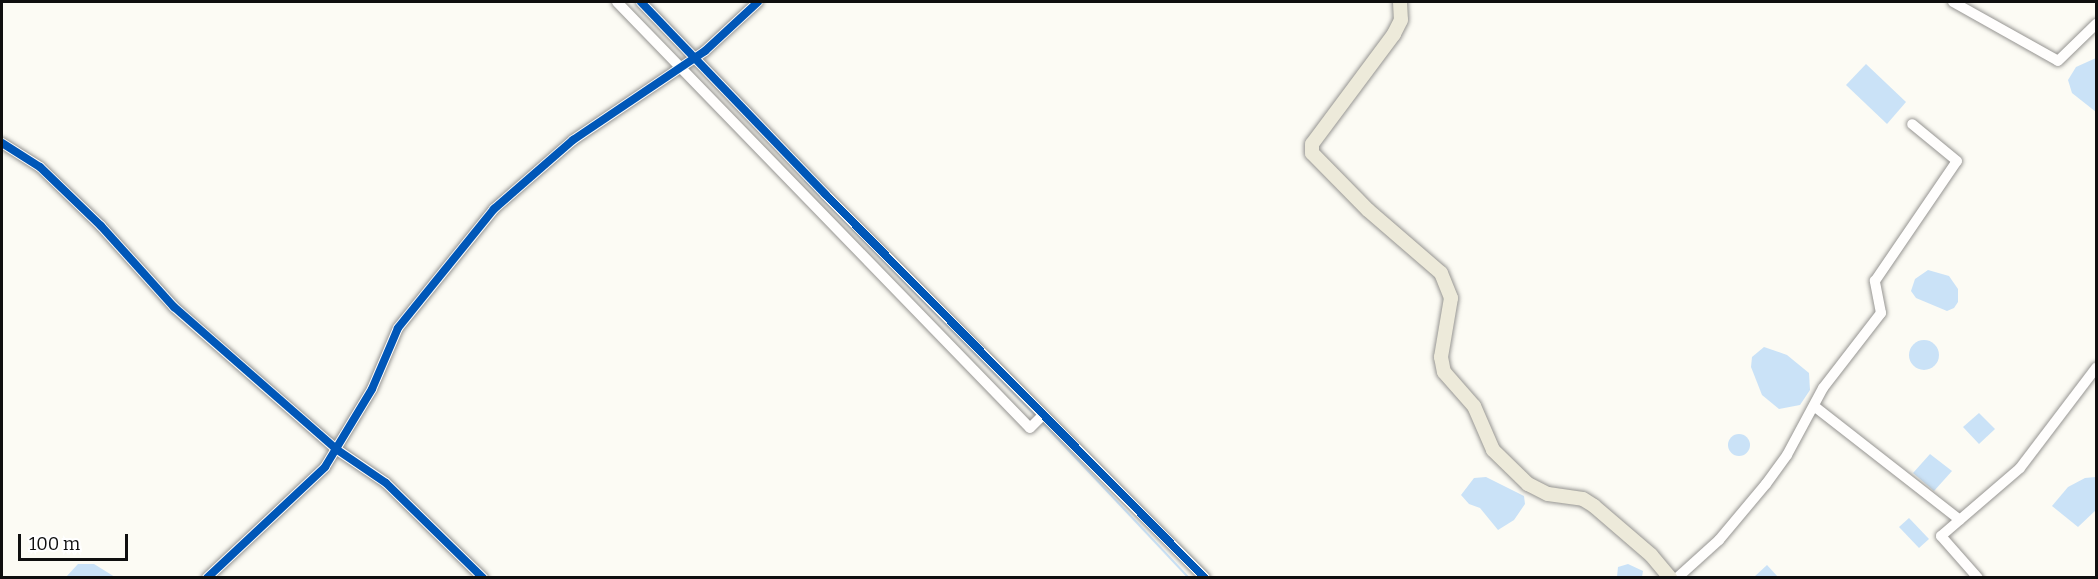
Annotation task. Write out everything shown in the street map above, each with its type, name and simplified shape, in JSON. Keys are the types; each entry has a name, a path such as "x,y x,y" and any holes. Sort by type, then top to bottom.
{"main road":[{"path":"1400,2 1401,20 1394,34 1312,144 1312,153 1368,210 1441,273 1451,298 1441,357 1444,372 1474,406 1493,450 1528,484 1548,494 1583,499 1594,506 1651,555 1670,578"}],"street":[{"path":"617,2 689,61 1038,420"},
{"path":"641,2 827,221 1204,578"},
{"path":"207,578 302,491 336,449 372,389 398,328 494,209 573,140 689,61 758,2"},
{"path":"1953,2 2058,61 2097,24"},
{"path":"1677,578 1719,540 1766,484 1823,388 1881,313 1882,308 1874,289 1882,269 1956,166 1955,157 1912,124"},
{"path":"2,143 40,167 101,226 174,307 336,449 386,483 483,578"},
{"path":"1978,578 1942,541 1944,533 2020,468 2097,368"},
{"path":"1814,406 1960,520"}],"water":[{"path":"2096,58 2096,112 2072,93 2068,80 2076,67"},
{"path":"1866,64 1906,102 1887,124 1846,85"},
{"path":"1928,270 1949,276 1958,289 1958,302 1954,308 1947,311 1916,298 1911,291 1915,279"},
{"path":"1924,340 1935,344 1939,355 1935,366 1924,370 1913,366 1909,355 1913,344"},
{"path":"1764,347 1787,355 1809,373 1810,390 1800,405 1779,409 1762,395 1751,367 1752,357"},
{"path":"1979,413 1995,429 1979,444 1963,427"},
{"path":"1735,434 1743,434 1750,441 1750,449 1743,456 1735,456 1728,449 1728,441"},
{"path":"1930,454 1952,471 1934,491 1913,473"},
{"path":"1486,477 1524,496 1525,504 1514,520 1498,530 1480,508 1469,504 1461,495 1474,478"},
{"path":"2096,477 2096,510 2078,527 2052,506 2068,487 2085,478"},
{"path":"1909,518 1929,539 1919,548 1899,527"},
{"path":"78,564 94,564 115,577 66,577"},
{"path":"1628,564 1643,571 1642,577 1617,577 1618,567"},
{"path":"1767,565 1778,577 1754,577"}],"waterway":[{"path":"805,181 1037,417"},
{"path":"1041,421 1189,578"}],"cycle path":[{"path":"641,2 825,194 1205,578"},
{"path":"207,578 325,467 372,389 398,328 494,209 573,140 705,51 758,2"},
{"path":"2,143 40,167 101,226 174,307 336,449 386,483 483,578"}]}
